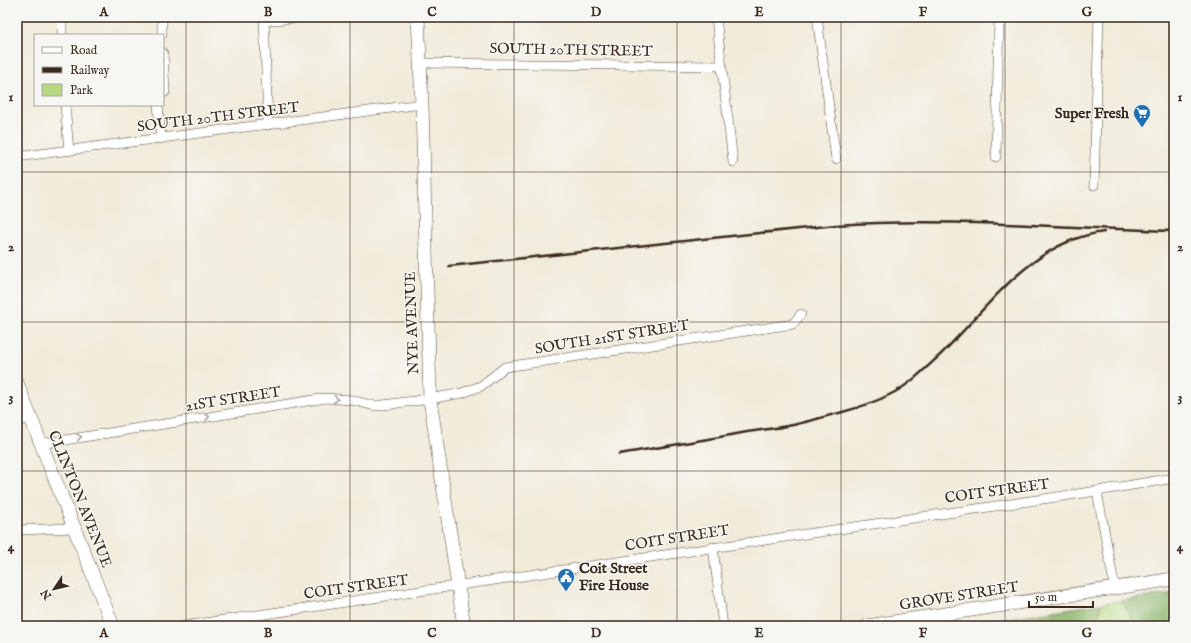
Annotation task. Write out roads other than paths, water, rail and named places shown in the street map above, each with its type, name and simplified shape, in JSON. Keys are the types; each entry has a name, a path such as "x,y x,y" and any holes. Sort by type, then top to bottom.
{"street":[{"path":"62,17 62,34"},
{"path":"162,17 162,34"},
{"path":"268,125 264,19 306,17"},
{"name":"NYE AVENUE","path":"418,17 422,104 430,399 464,626"},
{"path":"716,17 733,162"},
{"path":"818,17 836,159"},
{"path":"996,157 999,17"},
{"path":"1094,185 1099,17"},
{"name":"SOUTH 20TH STREET","path":"420,63 722,66"},
{"path":"164,77 164,92"},
{"name":"SOUTH 20TH STREET","path":"17,158 422,104"},
{"path":"65,106 69,150"},
{"path":"158,106 161,139"},
{"name":"SOUTH 21ST STREET","path":"430,399 462,393 481,386 505,367 793,324 801,314"},
{"name":"CLINTON AVENUE","path":"17,383 40,444 114,626"},
{"name":"21ST STREET","path":"40,444 326,398 351,400 375,406 430,399"},
{"path":"17,420 31,419"},
{"name":"COIT STREET","path":"184,626 1097,491 1174,478"},
{"path":"1097,491 1115,589"},
{"path":"17,530 74,528"},
{"path":"713,547 723,626"},
{"name":"GROVE STREET","path":"867,626 1174,579"}],"railway":[{"path":"449,266 836,225 920,222 1174,231"},
{"path":"619,454 794,425 853,409 887,396 917,376 938,357 993,299 1032,263 1054,249 1078,238 1104,232"}],"place":[{"name":"Super Fresh","path":"1142,128"},
{"name":"Coit Street Fire House","path":"566,592"}]}
